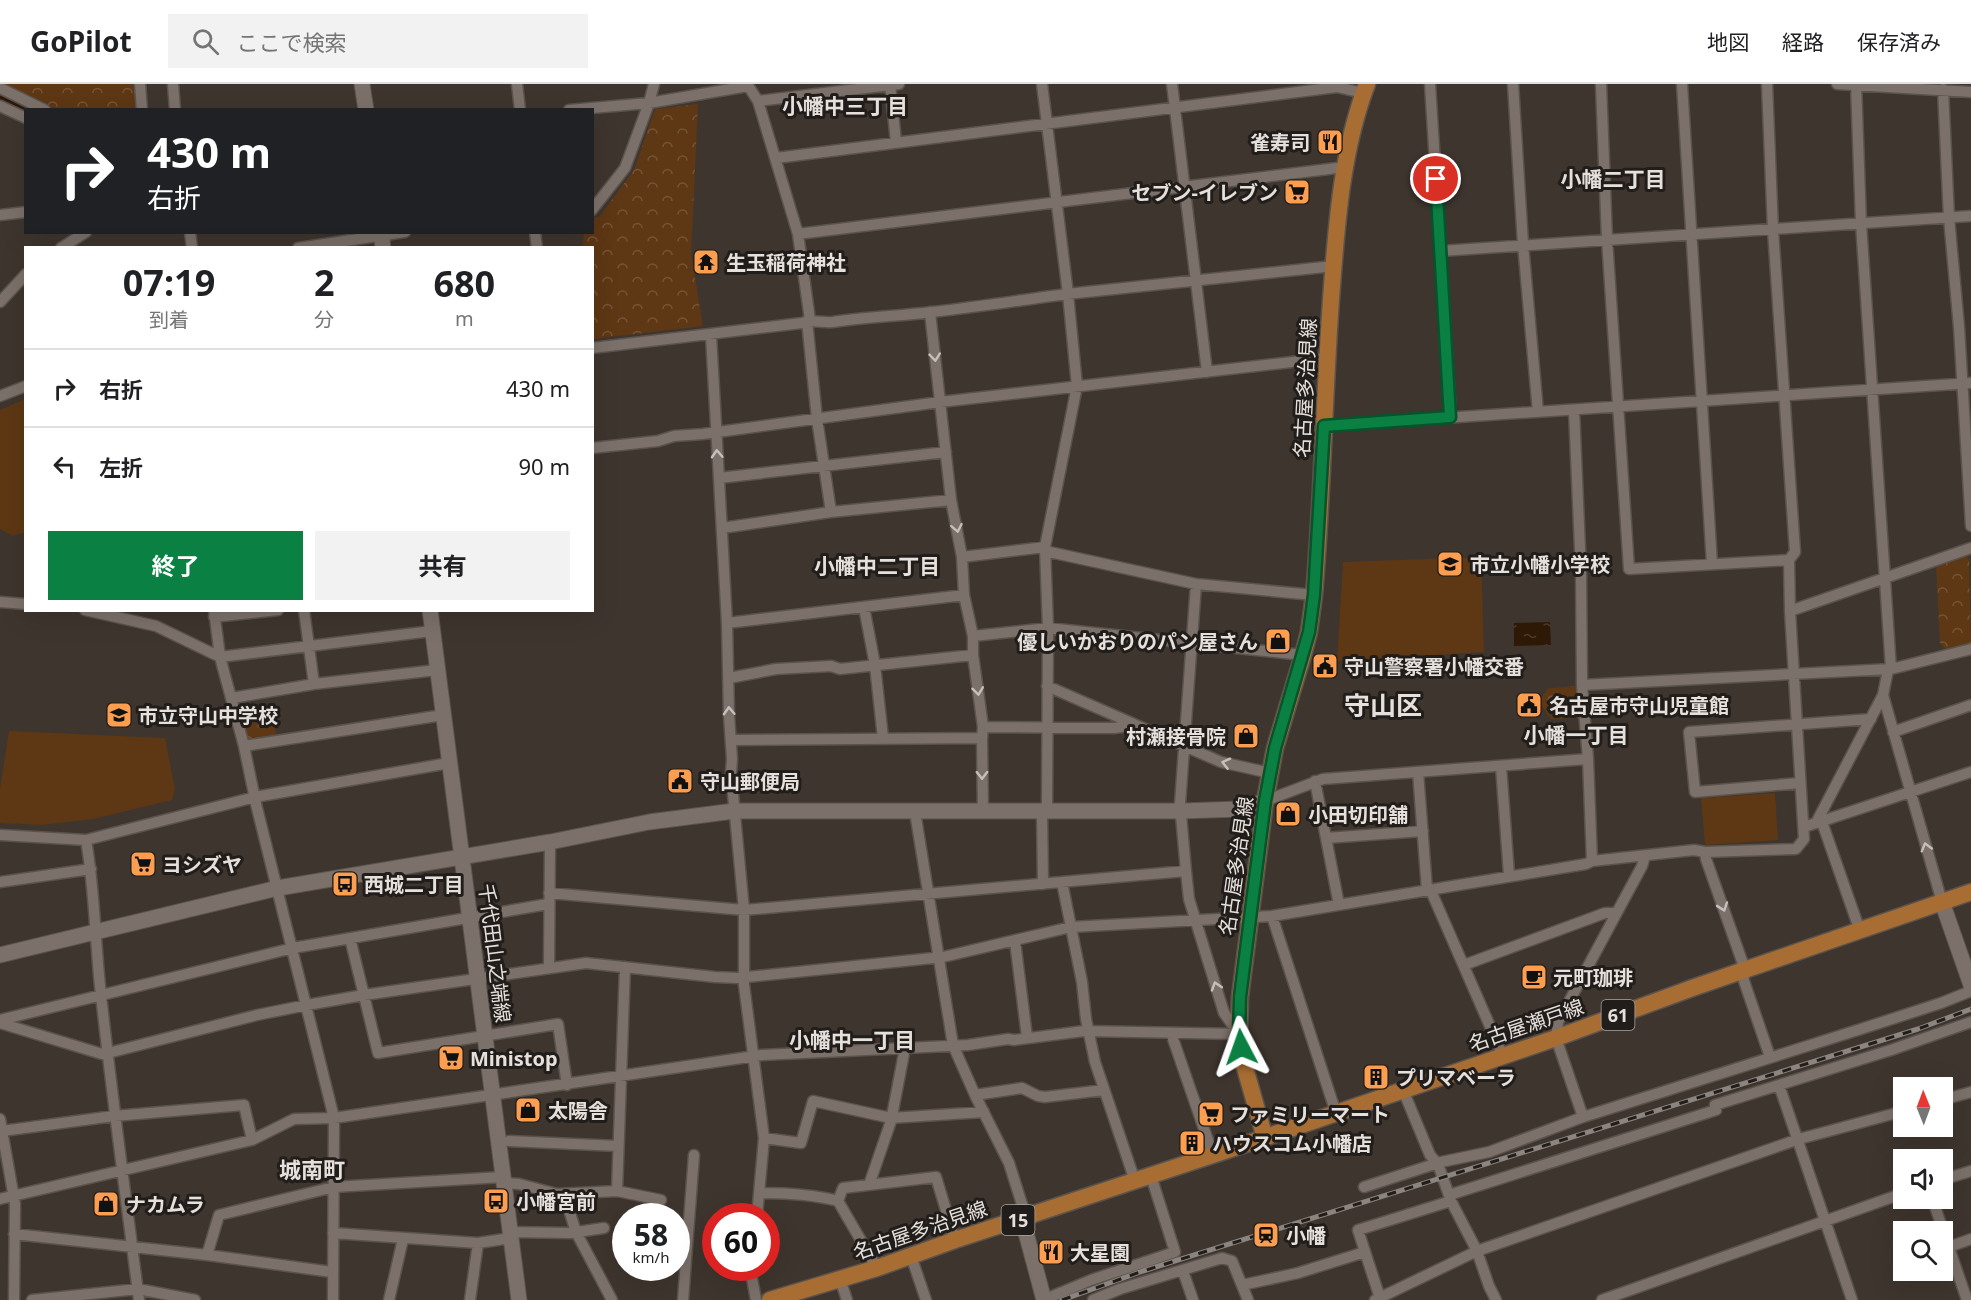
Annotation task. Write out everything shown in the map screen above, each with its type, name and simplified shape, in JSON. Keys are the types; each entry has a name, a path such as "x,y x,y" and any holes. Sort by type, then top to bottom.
{"main road":[{"name":"名古屋多治見線","path":"770,1300 877,1268 1024,1217 1265,1140 1243,1061 1239,1034 1240,997 1270,773 1275,748 1309,632 1314,595 1334,266 1345,167 1365,89"},
{"name":"名古屋瀬戸線","path":"1265,1140 1743,970 1971,892"}],"street":[{"path":"140,84 142,108"},
{"path":"173,84 175,108"},
{"path":"362,84 366,108"},
{"path":"517,84 520,108"},
{"path":"594,207 625,168 654,84"},
{"path":"758,101 893,84 897,142"},
{"path":"1042,84 1077,386 1045,549 1048,729 1043,884"},
{"path":"1172,84 1207,372"},
{"path":"1430,84 1450,417"},
{"path":"1513,84 1523,244 1538,412"},
{"path":"1601,84 1607,239 1629,569 1789,560"},
{"path":"1682,84 1712,564"},
{"path":"0,1021 102,1054 257,1015 307,1005 586,963 715,977 743,977 938,958 1071,927 1272,916 1586,864 1592,861 1694,850 1705,852 1796,849 1804,839 1804,827 1790,611 1789,560 1795,552 1773,230 1767,84"},
{"path":"1837,84 1942,87 1971,92"},
{"path":"1856,84 1861,224 1890,669 1883,695 1819,823 1860,931"},
{"path":"1942,87 1959,84"},
{"path":"593,108 649,103 748,85 758,101 798,234 817,419 831,512"},
{"path":"776,158 1337,87 1365,89"},
{"path":"1942,87 1949,218 1967,384 1971,526"},
{"path":"0,88 41,108"},
{"path":"0,106 24,117"},
{"path":"798,234 1345,167"},
{"path":"0,215 24,212"},
{"path":"1440,251 1971,216"},
{"path":"65,246 83,234"},
{"path":"315,246 397,234"},
{"path":"594,348 711,335 808,320 832,322 930,312 1068,294 1334,266"},
{"path":"0,302 24,276"},
{"path":"930,312 951,500 962,557 964,595 973,636 982,732 983,812"},
{"path":"711,335 727,623 734,812 744,910 743,977 764,1138 759,1203"},
{"path":"594,448 940,402 1327,358"},
{"path":"1324,426 1967,384"},
{"path":"0,396 24,387"},
{"path":"1574,410 1581,572 1582,685 1592,861"},
{"path":"719,478 946,452"},
{"path":"722,528 831,512 951,500"},
{"path":"1790,611 1971,548"},
{"path":"962,557 1045,549 1196,584 1314,595"},
{"path":"1196,584 1181,811 1186,872 1189,899 1224,1013 1239,1034"},
{"path":"727,623 964,595"},
{"path":"0,602 24,604"},
{"path":"864,607 875,665 883,738"},
{"path":"94,612 156,626 220,657 432,631"},
{"path":"246,612 214,614 220,657 244,746 334,1118 333,1300"},
{"path":"304,612 314,684"},
{"name":"千代田山之端線","path":"430,612 519,1300"},
{"path":"973,636 1048,628 1303,655"},
{"path":"1582,685 1890,669 1971,649"},
{"path":"729,678 776,669 831,666 840,669 973,655"},
{"path":"231,698 314,684 437,670"},
{"path":"1047,686 1221,762 1270,773"},
{"path":"1883,695 1942,902 1971,985"},
{"path":"1893,732 1971,705"},
{"path":"244,746 443,715"},
{"path":"1800,783 1695,792 1689,732 1871,719"},
{"path":"731,740 883,738 1048,729 1114,728 1136,725"},
{"path":"0,955 278,888 550,842 649,822 734,812 1181,811 1240,808 1265,801 1315,781 1341,777 1588,759"},
{"path":"0,835 86,840 255,797 449,763"},
{"path":"1501,766 1509,875"},
{"path":"1418,772 1429,890 1503,1056"},
{"path":"1804,827 1971,772"},
{"path":"1315,781 1339,904"},
{"path":"915,812 953,1045 1009,1163 1043,1300 1091,1280 1176,1252 1104,1090 1095,1062 1062,882"},
{"path":"1326,838 1423,831"},
{"path":"86,840 91,869 100,994 138,1294"},
{"path":"549,968 550,842"},
{"path":"1705,852 1742,961 1744,981 1770,1057"},
{"path":"1583,1117 1556,1038 1558,1022 1642,866 1645,856"},
{"path":"0,882 91,869"},
{"path":"0,1021 100,994 293,948 469,918 549,898 744,910 1186,872"},
{"path":"1464,965 1605,913 1616,913"},
{"path":"1272,916 1336,1113"},
{"path":"350,938 378,1053 558,1024 567,1085"},
{"path":"1015,941 1027,1037"},
{"path":"617,1191 625,967"},
{"path":"1364,1187 1438,1164 1489,1152 1583,1117 1941,1003 1971,991"},
{"path":"1893,1114 1799,1139 1477,1251 1378,1299 1358,1230 1716,1110 1715,1105 1891,1050 1971,1022"},
{"path":"0,1199 252,1140 294,1119 334,1118 753,1056 953,1045 1088,1031 1239,1034"},
{"path":"1171,1034 1213,1155"},
{"path":"869,1185 891,1118 905,1048"},
{"path":"1779,1085 1852,1300"},
{"path":"975,1095 1022,1088 1045,1097 1104,1090"},
{"path":"1403,1090 1430,1155 1438,1164 1450,1198 1477,1251 1496,1300"},
{"path":"1953,1097 1971,1092"},
{"path":"764,1138 801,1143 813,1101 891,1118 984,1112"},
{"path":"14,1300 14,1196 1,1127 244,1105 252,1140"},
{"path":"509,1141 618,1146"},
{"path":"683,1300 694,1155"},
{"path":"1953,1177 1971,1171"},
{"path":"838,1202 843,1188 936,1177 955,1240"},
{"path":"207,1255 219,1215 334,1187 504,1180 564,1194 617,1191 661,1200"},
{"path":"760,1193 790,1193 822,1197 838,1202 877,1268"},
{"path":"564,1194 576,1232 612,1300"},
{"path":"1602,1300 1635,1295 1825,1220 1893,1197"},
{"path":"333,1233 478,1243 510,1235 576,1232 604,1228"},
{"path":"14,1234 207,1255 332,1272"},
{"path":"389,1300 403,1239"},
{"path":"1953,1246 1971,1239"},
{"path":"470,1300 478,1243"},
{"path":"1242,1285 1298,1273 1365,1252"},
{"path":"911,1256 926,1300"},
{"path":"1093,1300 1120,1289 1222,1258 1232,1260 1248,1300"},
{"path":"1953,1259 1966,1300"},
{"path":"1183,1271 1193,1300"},
{"path":"0,1281 13,1279"},
{"path":"840,1279 847,1300"},
{"path":"752,1281 756,1300"},
{"path":"32,1300 138,1294 195,1300"}],"green space":[{"path":"1,84 137,84 138,108 47,108"},
{"path":"698,104 691,254 703,326 594,339 594,246 583,246 584,234 594,234 594,217 599,217 634,170 655,109"},
{"path":"24,399 24,532 13,536 0,529 0,410"},
{"path":"1965,554 1969,559 1971,644 1945,649 1940,643 1936,564"},
{"path":"1481,557 1484,652 1337,661 1343,562"},
{"path":"1579,686 1579,718 1551,719 1540,703 1540,699 1549,688"},
{"path":"274,720 276,736 248,741 243,723"},
{"path":"9,731 165,738 175,789 172,800 93,819 42,825 0,823 0,789"},
{"path":"1775,793 1778,840 1705,845 1701,798"}],"water":[{"path":"1550,622 1551,645 1514,646 1514,623"}],"waterway":[{"path":"0,97 24,109"}],"railway":[{"path":"1062,1300 1143,1271 1918,1029 1971,1009"}],"place":[{"name":"雀寿司","path":"1330,142"},
{"name":"セブン-イレブン","path":"1297,192"},
{"name":"生玉稲荷神社","path":"706,262"},
{"name":"市立小幡小学校","path":"1450,564"},
{"name":"優しいかおりのパン屋さん","path":"1278,641"},
{"name":"守山警察署小幡交番","path":"1325,666"},
{"name":"名古屋市守山児童館","path":"1529,705"},
{"name":"市立守山中学校","path":"119,715"},
{"name":"村瀬接骨院","path":"1246,736"},
{"name":"守山郵便局","path":"680,781"},
{"name":"小田切印舗","path":"1288,814"},
{"name":"ヨシズヤ","path":"143,864"},
{"name":"西城二丁目","path":"345,884"},
{"name":"元町珈琲","path":"1534,977"},
{"name":"Ministop","path":"451,1058"},
{"name":"プリマベーラ","path":"1376,1077"},
{"name":"太陽舎","path":"528,1110"},
{"name":"ファミリーマート","path":"1211,1114"},
{"name":"ハウスコム小幡店","path":"1192,1143"},
{"name":"小幡宮前","path":"496,1201"},
{"name":"ナカムラ","path":"106,1204"},
{"name":"小幡","path":"1266,1235"},
{"name":"大星園","path":"1051,1252"}],"district":[{"name":"小幡中三丁目","path":"845,106"},
{"name":"小幡二丁目","path":"1613,179"},
{"name":"小幡中二丁目","path":"877,566"},
{"name":"守山区","path":"1383,705"},
{"name":"小幡一丁目","path":"1576,735"},
{"name":"小幡中一丁目","path":"852,1040"},
{"name":"城南町","path":"312,1169"}],"route":[{"path":"1241,1047 1240,997 1265,801 1275,748 1309,632 1314,595 1324,426 1450,417 1436,179"}]}
